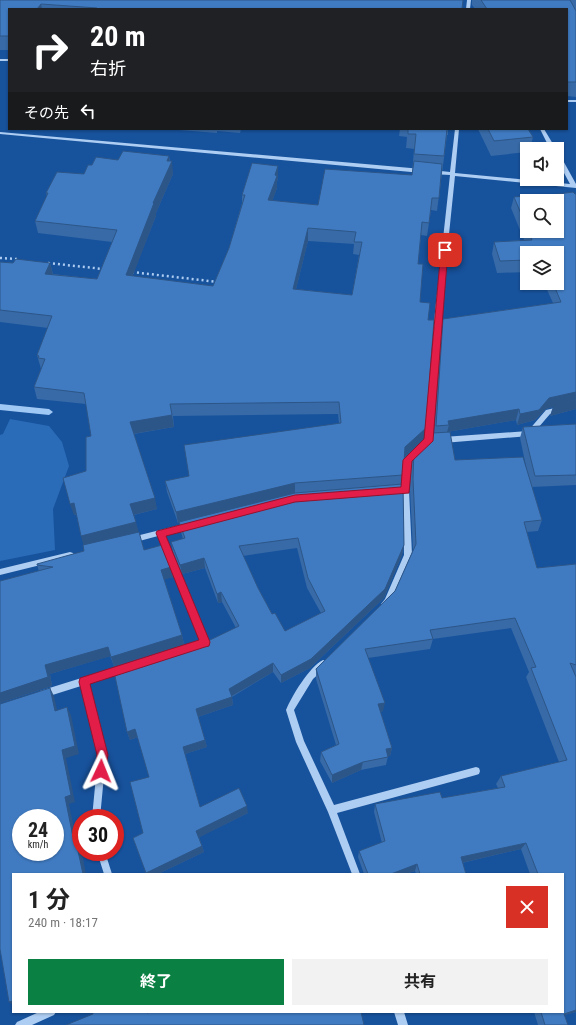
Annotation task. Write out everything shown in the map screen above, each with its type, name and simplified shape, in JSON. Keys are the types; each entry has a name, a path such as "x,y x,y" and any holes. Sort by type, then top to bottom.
{"street":[{"path":"428,441 438,312 457,130"},
{"path":"543,130 549,142"},
{"path":"0,134 575,186"},
{"path":"564,167 575,186"},
{"path":"377,612 388,601 408,554 402,490 407,460 428,441 530,433 548,412 576,405"},
{"path":"122,542 198,524"},
{"path":"160,533 205,642 167,655"},
{"path":"0,572 76,553"},
{"path":"327,660 310,676 290,710 300,742 332,810 356,873"},
{"path":"35,697 129,667"},
{"path":"84,682 102,755 97,809"},
{"path":"332,810 476,771"},
{"path":"104,861 108,873"},
{"path":"20,1025 49,1013"},
{"path":"399,1013 403,1025"}],"path":[{"path":"0,258 24,260"},
{"path":"48,263 103,269"},
{"path":"127,272 222,282"}],"shaded area":[{"path":"10,419 49,426 62,442 69,466 53,509 55,550 0,561 0,435 3,434"}],"building":[{"path":"0,0 463,0 462,8 97,8 41,4 38,8 8,8 8,36 0,36"},
{"path":"481,0 570,0 576,11 576,82 568,82 568,8 486,8"},
{"path":"408,130 447,130 444,156 414,154 416,134 408,134"},
{"path":"488,130 529,130 533,137 494,141"},
{"path":"123,151 169,156 167,161 172,161 153,203 126,275 213,286 229,248 245,195 242,195 252,163 278,166 275,175 277,176 268,200 318,205 325,169 412,175 414,161 442,164 439,198 432,198 429,223 422,222 418,264 423,264 420,302 430,303 428,320 434,320 426,428 405,447 403,475 295,483 176,512 165,481 189,476 184,445 341,423 339,402 170,404 172,415 130,422 155,498 130,504 136,522 81,536 74,503 70,504 63,478 86,471 86,437 91,436 84,393 34,387 45,359 38,358 39,356 37,355 52,316 0,310 0,262 13,263 16,259 50,263 45,274 97,279 117,230 35,221 48,193 46,193 57,172 84,174 88,165 92,165 96,157 118,160","holes":["308,228 356,232 354,242 362,242 352,295 293,289"]},
{"path":"573,192 576,194 576,392 549,398 539,410 520,414 519,409 448,421 449,425 436,426 443,319 561,302 556,290 564,290 564,246 520,246 520,260 500,261 494,242 532,240 531,238 564,238 564,194 559,194"},
{"path":"520,196 520,211 514,197"},
{"path":"576,399 576,400 554,405"},
{"path":"576,424 576,475 535,476 523,427"},
{"path":"450,432 455,460 523,457 542,520 524,522 537,568 576,564 576,665 570,663 576,677 576,1010 564,1014 568,1025 545,1025 541,1013 564,1013 564,873 538,873 526,843 461,857 466,873 420,873 417,864 394,873 368,873 359,851 385,841 375,804 440,792 442,798 505,787 501,776 567,760 531,668 536,667 515,618 430,630 433,639 365,649 385,703 378,704 392,748 386,749 388,757 363,762 332,775 321,752 339,744 316,669 395,591 416,544 413,479 414,450 433,433"},
{"path":"403,484 404,545 385,589 311,659 281,675 273,663 229,689 232,697 196,709 205,740 183,747 200,807 239,788 247,806 196,831 202,846 146,873 133,838 143,833 130,782 149,777 135,729 127,732 113,667 185,644 187,651 239,626 221,592 217,594 204,558 180,565 171,542 185,538 179,522 295,493","holes":["298,538 308,578 325,611 285,631 275,613 272,614 258,588 239,546"]},
{"path":"139,532 144,550 162,545 171,567 161,570 182,635 111,657 108,647 45,665 48,677 0,693 0,581 53,567 37,564 84,551 83,545"},
{"path":"50,688 55,711 67,707 75,746 62,750 71,795 65,797 72,832 72,861 80,861 83,873 12,873 12,1001 9,1002 0,949 0,704"},
{"path":"361,1013 364,1025 66,1025 93,1014"}],"waterway":[{"path":"0,407 49,412"}],"route":[{"path":"101,771 102,755 84,682 205,642 160,533 295,499 406,490 407,460 428,441 438,312 445,250"}]}
